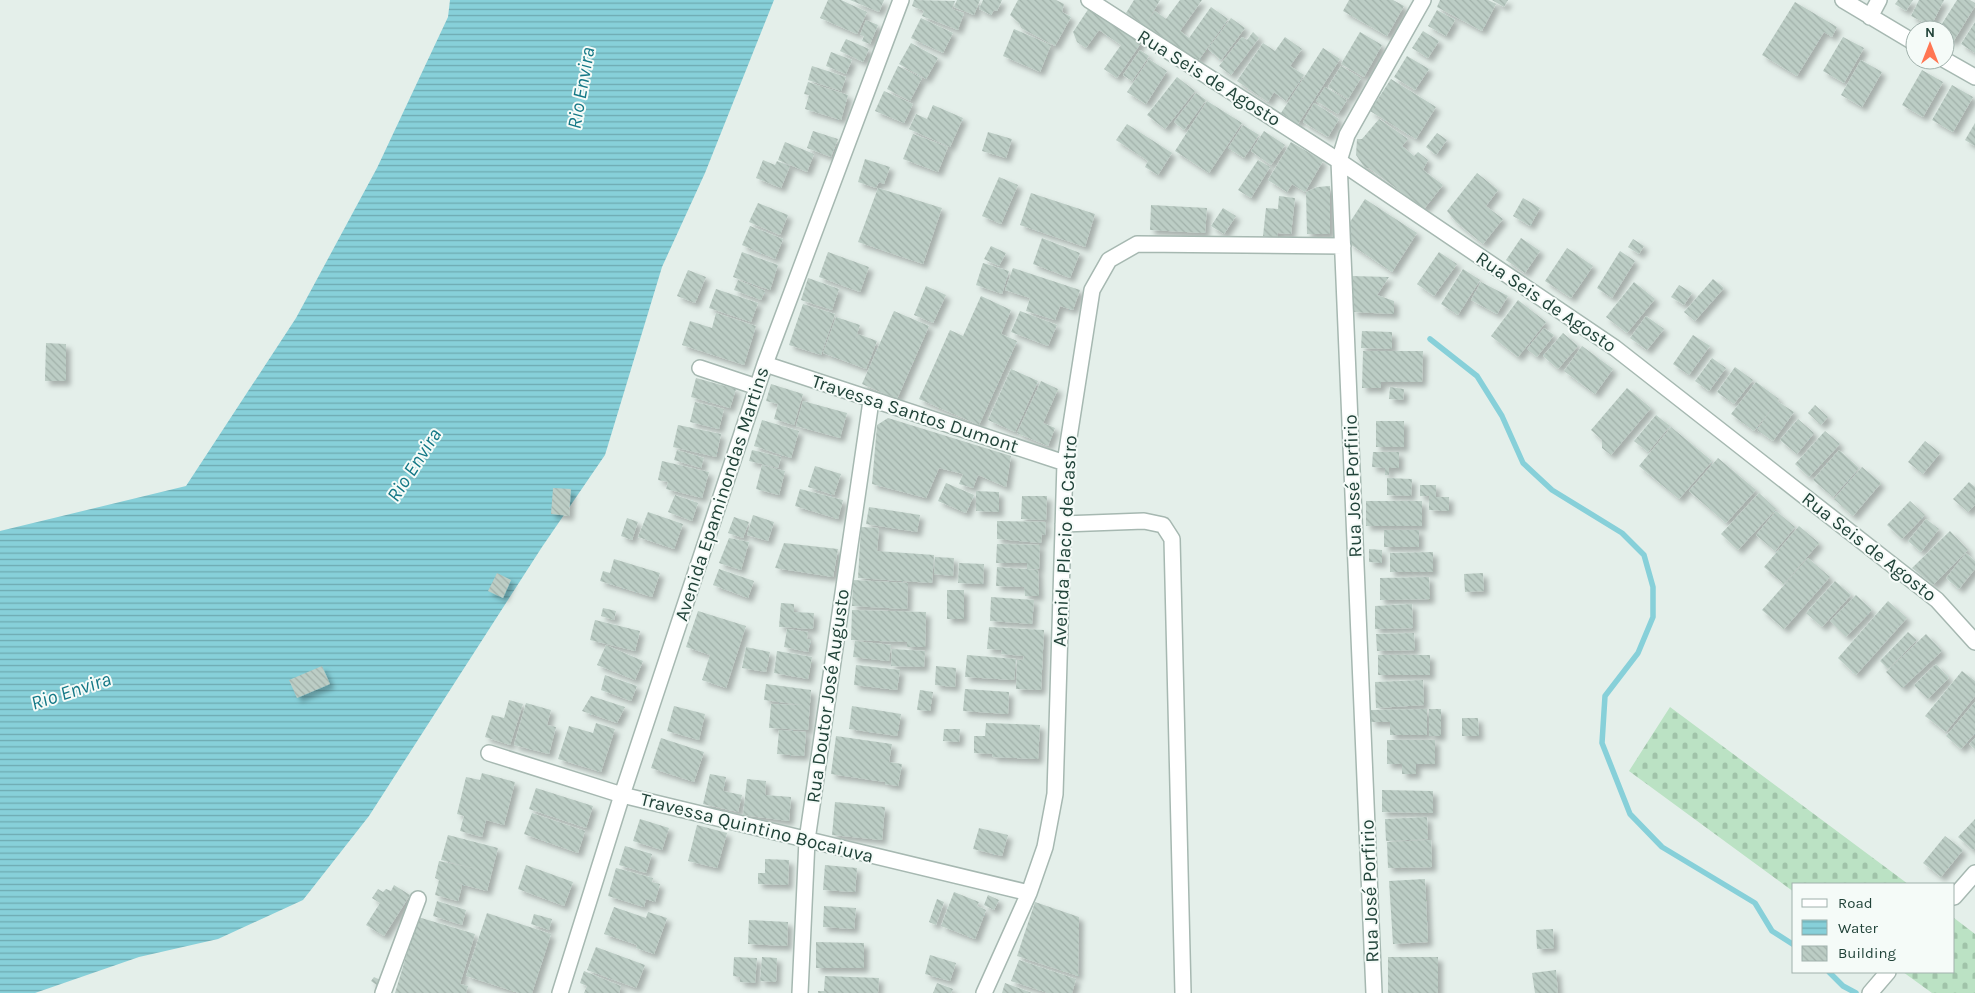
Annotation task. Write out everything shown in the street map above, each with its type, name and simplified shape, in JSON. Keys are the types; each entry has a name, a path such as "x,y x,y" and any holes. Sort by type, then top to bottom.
{"street":[{"name":"Avenida Epaminondas Martins","path":"560,993 622,795 757,387 901,0"},
{"name":"Rua Seis de Agosto","path":"1089,0 1339,161 1615,348 1937,600 1975,642"},
{"name":"Rua José Porfirio","path":"1374,993 1339,161 1347,135 1423,0"},
{"path":"1842,0 1905,37"},
{"path":"1870,17 1879,0"},
{"path":"1955,66 1975,77"},
{"name":"Avenida Placio de Castro","path":"984,993 1029,893 1045,847 1055,794 1065,463 1092,290 1109,260 1138,244 1343,246"},
{"name":"Travessa Santos Dumont","path":"765,364 871,401 1065,463"},
{"path":"700,368 757,387"},
{"name":"Rua Doutor José Augusto","path":"800,993 807,840 871,401"},
{"path":"1063,524 1144,521 1163,525 1172,539 1183,993"},
{"name":"Travessa Quintino Bocaiuva","path":"489,753 622,795 1029,893"},
{"path":"1955,896 1975,873"},
{"path":"383,993 418,900"},
{"path":"1871,991 1887,973"}],"green space":[{"path":"1670,707 1907,883 1792,883 1792,891 1629,771"},
{"path":"1955,919 1975,934 1975,993 1932,993 1904,973 1955,973"}],"water":[{"name":"Rio Envira","path":"450,0 774,0 705,173 662,267 605,455 542,547 369,816 303,900 218,939 139,957 35,993 0,993 0,531 186,486 296,318 377,168 448,17"}],"building":[{"path":"828,0 841,0 867,12 857,34 820,18"},
{"path":"850,0 884,0 879,12"},
{"path":"914,0 955,1 952,9 964,13 958,30 922,16 924,11 912,6"},
{"path":"957,0 980,0 974,15 954,7"},
{"path":"983,0 1002,0 997,11 994,10 991,15 979,9"},
{"path":"1018,0 1056,0 1064,4 1062,12 1071,17 1055,46 1021,28 1019,23 1010,15"},
{"path":"1134,0 1160,0 1148,21 1155,11 1166,19 1180,0 1202,0 1180,31 1189,38 1211,7 1228,19 1198,61 1126,13"},
{"path":"1349,0 1393,0 1404,6 1387,36 1343,11"},
{"path":"1440,0 1488,0 1496,4 1482,31 1437,7"},
{"path":"1492,0 1508,0 1504,7"},
{"path":"1898,0 1913,0 1906,11 1895,4"},
{"path":"1919,0 1944,0 1934,20 1919,20 1911,16"},
{"path":"1957,0 1970,0 1975,3 1955,39 1955,20 1944,20"},
{"path":"1795,2 1837,27 1832,37 1824,32 1797,76 1762,55"},
{"path":"1091,5 1143,40 1117,78 1104,69 1121,45 1099,30 1086,48 1077,42 1073,32"},
{"path":"1437,10 1455,20 1446,36 1428,26"},
{"path":"921,18 953,33 943,53 911,38"},
{"path":"1231,18 1245,28 1221,60 1208,49"},
{"path":"866,20 878,25 870,44 862,41 864,36 860,35"},
{"path":"1975,22 1975,53 1961,44"},
{"path":"1014,29 1051,45 1040,72 1003,56"},
{"path":"1423,31 1439,41 1428,58 1412,48"},
{"path":"1253,32 1259,38 1231,75 1219,66 1242,37 1247,40"},
{"path":"1360,32 1382,45 1364,77 1341,64"},
{"path":"1285,37 1302,49 1290,66 1304,75 1286,101 1274,92 1268,102 1237,81 1263,43 1275,51"},
{"path":"1843,37 1864,48 1844,83 1823,71"},
{"path":"846,39 869,49 863,62 840,51"},
{"path":"911,43 938,58 926,79 899,64"},
{"path":"1323,48 1340,59 1298,124 1281,113"},
{"path":"1140,50 1149,56 1132,81 1123,75"},
{"path":"831,52 852,60 846,74 826,66"},
{"path":"1407,56 1429,69 1415,90 1394,77"},
{"path":"1149,59 1167,71 1146,104 1127,92"},
{"path":"1861,60 1882,72 1862,107 1841,95"},
{"path":"812,66 846,77 841,91 808,80"},
{"path":"898,66 922,78 910,101 887,89"},
{"path":"1341,66 1361,78 1348,99 1328,87"},
{"path":"1922,70 1943,82 1923,117 1902,105"},
{"path":"1177,77 1195,91 1165,129 1147,115"},
{"path":"1391,79 1436,107 1416,139 1370,111"},
{"path":"808,82 848,95 841,120 805,109 809,95 804,94"},
{"path":"1952,85 1973,97 1953,132 1932,120"},
{"path":"1325,87 1347,100 1338,114 1316,101"},
{"path":"884,91 913,104 904,123 875,111"},
{"path":"1196,93 1206,100 1184,130 1174,122"},
{"path":"1207,101 1242,123 1209,173 1175,151"},
{"path":"1314,103 1339,119 1328,137 1303,122"},
{"path":"933,105 963,118 950,147 909,129 916,114 927,119"},
{"path":"1379,119 1408,139 1402,146 1414,156 1418,152 1428,160 1423,170 1443,185 1424,209 1369,168 1365,168 1356,155 1357,139 1362,139"},
{"path":"1975,123 1975,146 1965,140"},
{"path":"1127,124 1172,153 1158,175 1145,167 1148,161 1116,140"},
{"path":"1243,125 1259,135 1244,158 1228,148"},
{"path":"813,131 838,139 831,157 807,148"},
{"path":"1264,131 1285,145 1271,165 1251,151"},
{"path":"988,132 1012,139 1006,158 982,151"},
{"path":"1437,133 1447,140 1436,155 1426,147"},
{"path":"913,134 948,147 938,172 903,159"},
{"path":"785,142 814,154 807,172 778,160"},
{"path":"1291,142 1323,161 1305,192 1292,184 1287,192 1268,180"},
{"path":"865,159 890,167 884,184 879,182 876,188 858,182"},
{"path":"763,160 775,165 777,161 790,166 781,188 756,178"},
{"path":"1258,160 1270,167 1251,198 1238,190"},
{"path":"1477,173 1498,190 1486,206 1503,219 1483,244 1456,222 1447,211"},
{"path":"999,177 1018,185 1001,224 982,216"},
{"path":"1330,186 1330,234 1307,234 1306,192 1317,187"},
{"path":"878,188 942,208 923,264 858,242"},
{"path":"1031,193 1095,214 1085,247 1020,225"},
{"path":"1279,196 1295,198 1291,234 1278,233 1277,238 1263,236 1266,208 1278,209"},
{"path":"1523,198 1540,208 1530,226 1513,216"},
{"path":"1365,199 1417,233 1392,272 1350,244 1350,222"},
{"path":"758,203 788,215 780,235 749,222"},
{"path":"1151,205 1207,208 1205,233 1150,230"},
{"path":"1223,208 1236,216 1224,234 1211,226"},
{"path":"750,226 783,239 775,259 742,245"},
{"path":"1042,238 1080,253 1070,278 1033,264"},
{"path":"1521,238 1540,251 1525,273 1506,260"},
{"path":"1633,239 1644,246 1639,254 1628,247"},
{"path":"991,246 1006,253 999,266 984,259"},
{"path":"1567,248 1593,266 1571,298 1545,281"},
{"path":"1620,251 1635,261 1612,298 1597,288"},
{"path":"742,252 778,265 770,290 733,277"},
{"path":"828,252 869,267 860,292 819,277"},
{"path":"1439,252 1457,264 1434,296 1417,284"},
{"path":"983,263 1009,271 1002,294 976,285"},
{"path":"1013,268 1080,290 1073,310 1060,306 1055,320 1026,311 1030,298 1005,290"},
{"path":"1463,269 1480,280 1458,315 1441,304"},
{"path":"688,270 706,277 695,303 677,296"},
{"path":"1351,276 1389,277 1377,295 1394,301 1394,314 1353,312"},
{"path":"808,278 839,289 832,310 801,300"},
{"path":"1713,279 1724,288 1695,321 1684,312"},
{"path":"738,280 765,291 761,300 734,290"},
{"path":"1481,282 1508,296 1497,314 1471,300"},
{"path":"1634,282 1655,299 1627,333 1606,317"},
{"path":"1679,285 1692,293 1684,305 1671,297"},
{"path":"926,286 946,295 933,323 914,315"},
{"path":"716,289 758,303 751,322 709,308"},
{"path":"981,296 1011,310 1001,334 1017,341 979,425 919,399 950,330 963,336"},
{"path":"1518,300 1546,322 1518,357 1491,336"},
{"path":"803,304 835,314 821,355 789,345"},
{"path":"894,311 929,326 897,399 862,384"},
{"path":"1020,311 1057,325 1048,346 1011,332"},
{"path":"716,313 756,326 744,365 682,345 690,321 712,328"},
{"path":"1646,316 1664,329 1647,350 1630,338"},
{"path":"836,317 860,325 855,340 858,334 877,341 866,369 823,353"},
{"path":"1544,328 1554,335 1537,357 1527,349"},
{"path":"1362,331 1392,332 1392,349 1361,348"},
{"path":"1563,333 1578,346 1558,369 1543,356"},
{"path":"1693,335 1710,346 1689,375 1673,364"},
{"path":"46,343 66,344 66,381 45,381"},
{"path":"1582,346 1613,369 1595,394 1564,371"},
{"path":"1363,351 1423,351 1422,382 1381,382 1381,388 1362,388"},
{"path":"1712,358 1726,368 1709,391 1695,381"},
{"path":"1735,367 1753,380 1734,404 1717,392"},
{"path":"1011,369 1038,381 1015,432 988,420"},
{"path":"696,378 736,389 730,408 691,397"},
{"path":"1041,381 1058,389 1043,423 1055,428 1048,446 1017,433"},
{"path":"1756,382 1779,399 1754,431 1731,414"},
{"path":"771,384 803,394 794,425 774,419 778,404 766,401"},
{"path":"1390,387 1404,389 1403,400 1389,399"},
{"path":"1627,388 1651,408 1611,455 1602,448 1602,440 1591,430"},
{"path":"803,401 847,413 840,438 796,426"},
{"path":"1777,401 1794,412 1773,441 1757,430"},
{"path":"695,402 724,409 719,429 690,422"},
{"path":"1815,405 1828,417 1821,425 1808,413"},
{"path":"1656,415 1670,426 1648,452 1634,441"},
{"path":"888,418 1011,456 1006,487 978,475 973,488 959,484 963,474 939,468 926,498 872,484 877,425"},
{"path":"1798,419 1814,433 1797,454 1780,440"},
{"path":"762,420 799,431 791,458 754,446"},
{"path":"1376,421 1404,421 1404,447 1376,447"},
{"path":"678,425 721,434 716,457 673,447"},
{"path":"1671,427 1712,461 1679,499 1639,466"},
{"path":"1825,431 1840,444 1809,477 1795,464"},
{"path":"1925,441 1940,453 1923,474 1908,462"},
{"path":"677,450 704,458 701,468 674,460"},
{"path":"752,450 781,457 778,468 749,461"},
{"path":"1839,450 1859,468 1833,497 1813,480"},
{"path":"1373,452 1399,452 1399,468 1389,468 1389,475 1385,475 1385,468 1372,467"},
{"path":"1718,458 1756,490 1726,523 1689,491"},
{"path":"662,461 709,472 702,498 666,489 668,482 658,480"},
{"path":"762,465 785,471 779,495 756,489"},
{"path":"815,466 841,474 834,495 808,487"},
{"path":"1862,467 1881,483 1853,516 1834,499"},
{"path":"1387,478 1412,479 1411,496 1387,495"},
{"path":"1969,482 1975,487 1975,505 1968,512 1953,499"},
{"path":"946,483 974,495 966,513 938,501"},
{"path":"1420,485 1436,485 1436,497 1449,497 1449,511 1429,510 1429,496 1420,496"},
{"path":"553,488 571,489 569,516 551,514"},
{"path":"800,489 843,500 838,519 795,506"},
{"path":"976,491 999,492 999,512 976,511"},
{"path":"1759,493 1776,509 1738,550 1721,534"},
{"path":"675,495 698,503 692,521 668,512"},
{"path":"1022,496 1047,496 1046,520 1021,519"},
{"path":"1366,501 1422,501 1422,526 1366,526"},
{"path":"1910,501 1925,515 1902,539 1887,525"},
{"path":"869,507 920,515 917,532 866,524"},
{"path":"1776,511 1795,527 1775,551 1756,535"},
{"path":"648,512 683,524 674,549 638,537"},
{"path":"753,515 774,522 768,541 747,535"},
{"path":"734,517 749,522 743,538 728,533"},
{"path":"627,518 638,522 632,540 621,536"},
{"path":"1926,519 1939,529 1921,552 1908,541"},
{"path":"997,521 1046,522 1045,535 1042,534 1041,543 997,539"},
{"path":"1799,526 1819,543 1784,584 1764,567"},
{"path":"861,527 879,528 877,551 934,555 932,583 858,578"},
{"path":"1384,530 1419,530 1419,547 1384,547"},
{"path":"1950,531 1968,550 1933,585 1912,568"},
{"path":"729,538 749,542 741,570 719,563"},
{"path":"784,543 838,549 833,577 775,568"},
{"path":"997,544 1040,545 1039,569 1027,569 1027,563 996,563"},
{"path":"1369,549 1382,550 1382,563 1369,562"},
{"path":"1433,552 1433,572 1390,572 1390,553"},
{"path":"1966,553 1975,561 1975,569 1959,589 1946,578"},
{"path":"935,557 954,558 953,576 934,574"},
{"path":"1808,558 1830,577 1784,629 1762,610"},
{"path":"614,559 660,573 652,597 600,581 603,571 610,573"},
{"path":"959,563 984,564 983,584 958,583"},
{"path":"997,567 1038,570 1039,596 1025,596 1024,587 996,586"},
{"path":"719,569 754,581 748,598 713,585"},
{"path":"497,573 511,580 503,598 488,591"},
{"path":"1483,573 1484,591 1465,592 1464,574"},
{"path":"1429,577 1430,599 1380,600 1380,578"},
{"path":"853,580 908,583 907,609 852,606"},
{"path":"1835,581 1851,595 1822,627 1806,613"},
{"path":"947,590 964,590 964,619 947,619"},
{"path":"1856,595 1872,610 1846,637 1830,621"},
{"path":"991,597 1034,600 1032,624 990,621"},
{"path":"1888,601 1907,618 1856,675 1838,658"},
{"path":"781,603 794,604 794,612 814,613 813,629 779,627"},
{"path":"1412,604 1413,628 1375,629 1375,606"},
{"path":"603,608 616,611 614,620 601,616"},
{"path":"852,610 926,612 925,647 907,647 907,642 851,640"},
{"path":"698,611 746,626 726,688 702,680 710,655 686,647"},
{"path":"595,620 640,631 635,651 590,640"},
{"path":"989,627 1044,630 1041,690 1016,689 1017,660 1023,660 1024,656 1001,654 1002,650 987,649"},
{"path":"787,629 808,632 807,639 811,639 808,652 784,647"},
{"path":"1908,632 1917,640 1888,669 1880,661"},
{"path":"1414,633 1415,650 1377,651 1376,634"},
{"path":"1926,634 1942,651 1902,688 1886,672"},
{"path":"855,641 891,645 889,661 853,657"},
{"path":"606,645 643,661 635,680 597,665"},
{"path":"746,647 770,652 766,672 742,668"},
{"path":"892,649 925,651 924,667 891,666"},
{"path":"777,651 812,657 808,679 774,673"},
{"path":"967,655 1016,659 1014,680 965,677"},
{"path":"1378,655 1430,655 1430,675 1378,675"},
{"path":"1936,664 1949,678 1928,699 1914,685"},
{"path":"856,665 900,670 897,690 854,685"},
{"path":"322,666 330,684 297,698 289,680"},
{"path":"936,666 956,668 955,687 935,685"},
{"path":"1962,671 1975,681 1975,696 1946,732 1925,716"},
{"path":"605,675 637,686 631,701 601,690"},
{"path":"1423,680 1424,705 1376,708 1375,682"},
{"path":"766,684 811,690 808,730 769,728 771,704 803,705 764,700"},
{"path":"965,689 1009,692 1008,714 963,711"},
{"path":"920,690 933,692 930,711 917,710"},
{"path":"591,696 625,707 617,723 582,711"},
{"path":"509,700 523,704 510,745 485,737 492,715 504,718"},
{"path":"1975,702 1975,733 1961,749 1946,736"},
{"path":"526,703 551,710 547,725 556,727 549,754 514,745"},
{"path":"674,706 705,714 699,740 667,731"},
{"path":"852,706 901,714 897,736 849,729"},
{"path":"1427,709 1427,735 1390,735 1390,722 1371,722 1371,710"},
{"path":"1429,709 1441,709 1441,736 1429,736"},
{"path":"1462,718 1478,718 1479,736 1462,736"},
{"path":"596,723 615,729 601,772 558,759 569,726 593,733"},
{"path":"986,723 1040,725 1038,759 993,757 992,754 974,753 974,736 985,736"},
{"path":"944,729 960,729 959,742 943,741"},
{"path":"779,730 806,732 804,756 777,754"},
{"path":"836,736 892,744 889,762 902,764 898,786 885,784 885,782 831,774"},
{"path":"661,738 704,752 694,782 651,768"},
{"path":"1975,738 1975,749 1969,744"},
{"path":"1387,740 1435,740 1435,764 1416,764 1416,774 1402,774 1402,764 1387,764"},
{"path":"482,773 515,782 504,825 486,820 482,837 460,831 464,816 457,814 466,777 480,780"},
{"path":"710,774 726,777 723,791 742,795 738,812 703,804"},
{"path":"747,779 766,781 765,795 791,797 789,821 743,815"},
{"path":"536,788 593,806 586,828 529,809"},
{"path":"1382,790 1433,791 1433,813 1382,812"},
{"path":"835,802 885,807 882,840 832,835"},
{"path":"532,813 585,831 578,853 524,834"},
{"path":"1427,817 1428,839 1386,841 1385,819"},
{"path":"640,819 669,828 662,850 633,841"},
{"path":"1975,819 1975,848 1973,850 1958,837"},
{"path":"697,825 727,833 717,868 688,861"},
{"path":"979,828 1008,835 1002,856 973,849"},
{"path":"448,835 498,848 487,891 456,883 462,886 458,901 435,895 439,880 435,878 439,861 481,870 441,860"},
{"path":"1945,836 1963,850 1941,877 1923,863"},
{"path":"1431,840 1432,867 1388,868 1387,842"},
{"path":"625,846 652,854 646,873 619,865"},
{"path":"765,859 789,860 788,885 758,884 758,873 765,873"},
{"path":"526,865 573,882 564,906 518,889"},
{"path":"825,865 857,868 855,892 823,890"},
{"path":"616,868 653,878 652,882 660,884 655,902 646,899 644,907 608,896"},
{"path":"1425,879 1428,942 1393,944 1389,881"},
{"path":"394,885 410,895 384,936 366,925 380,903 372,898 378,889 383,892 386,889 391,891"},
{"path":"954,892 979,902 977,906 986,910 975,939 941,926"},
{"path":"988,895 999,900 994,910 984,905"},
{"path":"937,899 944,902 936,925 929,922"},
{"path":"437,901 466,910 462,925 433,916"},
{"path":"1035,902 1079,917 1078,976 1017,956"},
{"path":"824,906 856,908 854,929 823,927"},
{"path":"614,907 646,918 648,912 667,918 654,954 636,948 637,945 604,934"},
{"path":"487,913 551,934 532,993 519,993 466,976"},
{"path":"534,914 552,919 549,930 531,924"},
{"path":"418,917 475,934 460,984 468,986 466,993 395,993"},
{"path":"749,920 788,922 787,946 748,944"},
{"path":"1553,929 1554,948 1537,949 1536,930"},
{"path":"816,942 864,943 864,968 816,968"},
{"path":"596,947 645,965 636,988 587,970"},
{"path":"930,955 956,963 950,981 925,974"},
{"path":"734,957 757,958 755,983 740,982 740,977 733,976"},
{"path":"762,957 777,958 776,982 760,981"},
{"path":"1388,957 1438,957 1438,993 1388,993"},
{"path":"1019,960 1076,979 1072,993 1048,993 1011,981"},
{"path":"1556,970 1558,993 1535,993 1532,973"},
{"path":"584,971 621,986 619,993 584,993 587,986 580,983"},
{"path":"825,976 879,978 878,993 818,993 818,991 824,991"},
{"path":"374,977 382,981 378,986 371,981"},
{"path":"937,983 953,989 951,993 933,993"},
{"path":"1005,983 1032,993 1002,993"}],"waterway":[{"path":"1430,339 1477,376 1502,416 1523,463 1552,490 1622,533 1644,555 1653,587 1653,617 1638,653 1605,696 1602,743 1630,814 1662,847 1755,903 1772,931 1792,944"},
{"path":"1830,973 1843,986 1856,993"}]}
